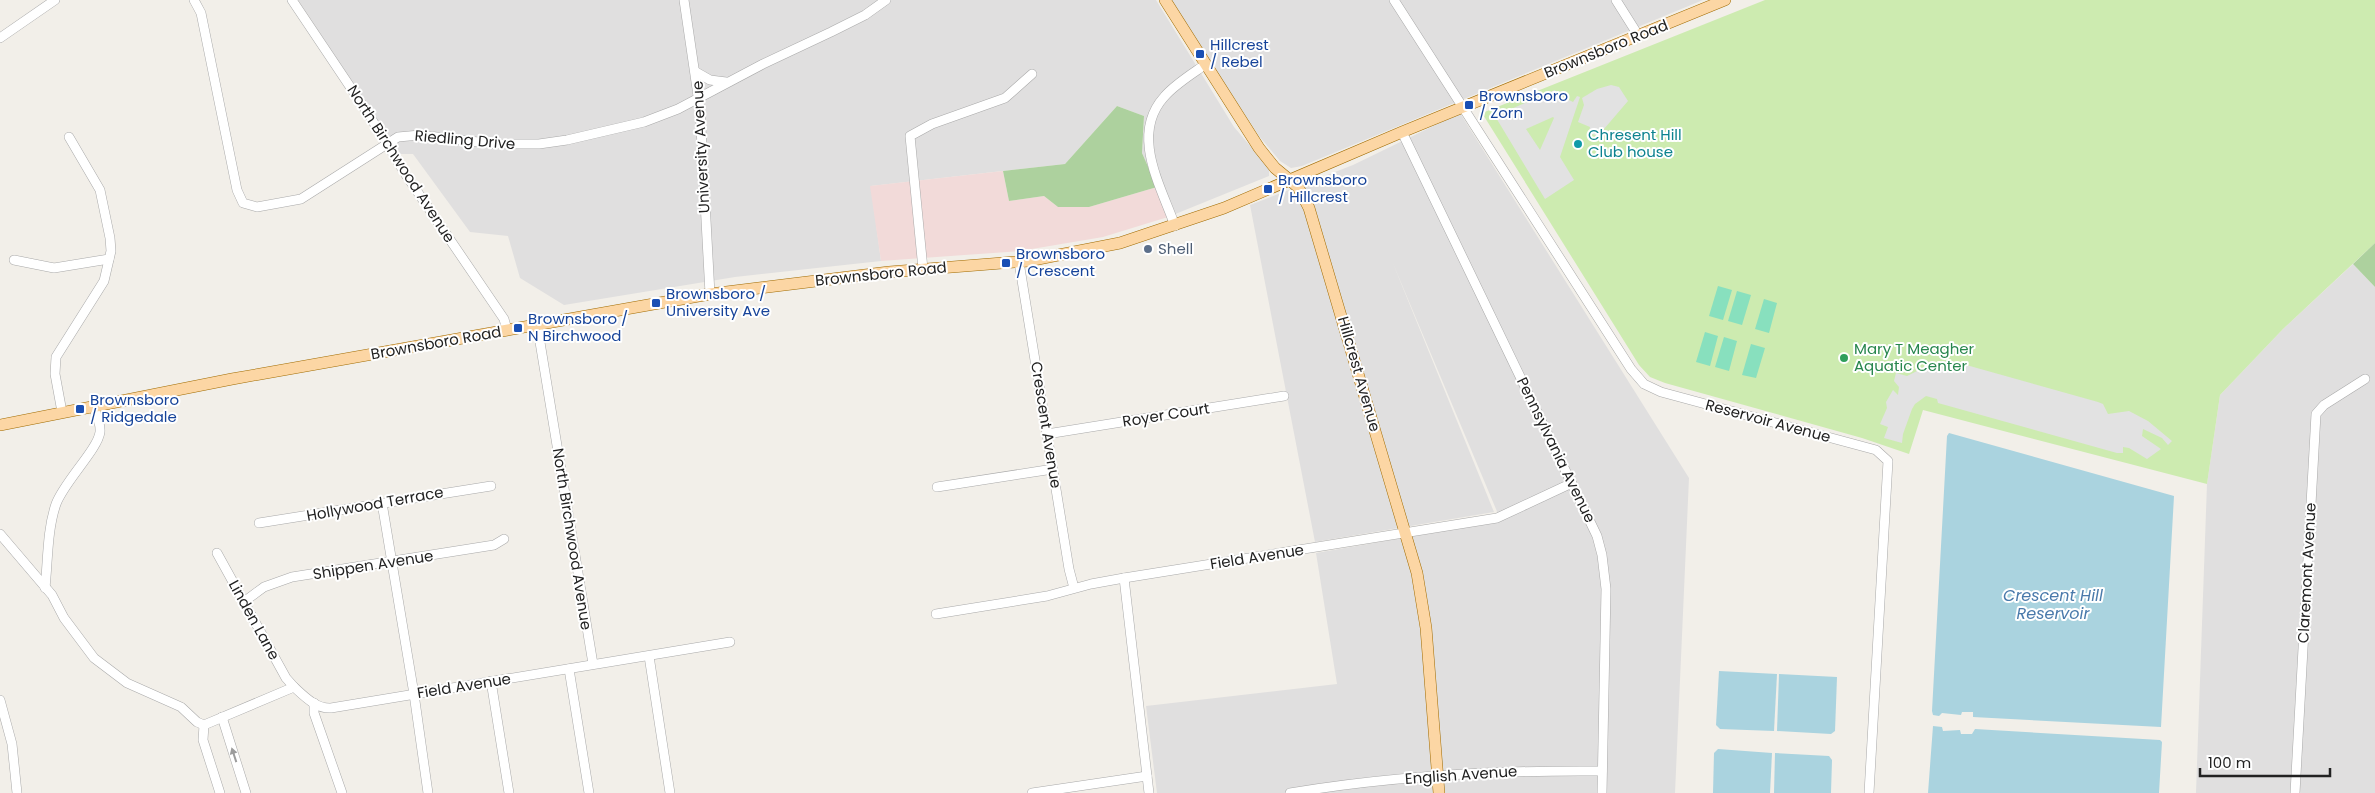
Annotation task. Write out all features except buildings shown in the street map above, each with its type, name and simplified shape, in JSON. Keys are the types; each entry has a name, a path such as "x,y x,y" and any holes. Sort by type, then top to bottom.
{"main road":[{"name":"Hillcrest Avenue","path":"1165,0 1259,148 1275,168 1303,194 1309,208 1424,605 1439,793"},
{"name":"Brownsboro Road","path":"0,425 537,324 710,294 923,269 1019,262 1120,243 1175,226 1290,180 1402,132 1725,0"}],"street":[{"path":"0,38 55,0"},
{"name":"Riedling Drive","path":"194,0 201,13 233,178 243,203 257,207 301,199 398,137 420,135 515,145 566,140 644,122 678,109 726,82 858,18 886,0"},
{"name":"North Birchwood Avenue","path":"292,0 504,319 507,330"},
{"name":"University Avenue","path":"684,0 699,96 710,294"},
{"path":"1394,0 1463,107"},
{"path":"1616,0 1638,35"},
{"path":"1175,226 1151,159 1147,138 1149,123 1152,114 1164,97 1206,64"},
{"path":"696,72 710,80 726,82"},
{"path":"923,269 910,136 932,124 1005,98 1032,74"},
{"name":"Reservoir Avenue","path":"1463,107 1631,369 1644,384 1661,392 1876,450 1888,461 1869,793"},
{"name":"Pennsylvania Avenue","path":"1402,132 1597,536 1605,574 1602,793"},
{"path":"62,412 55,374 56,357 104,281 109,259 110,238 100,190 69,137"},
{"path":"14,260 54,268 109,259"},
{"name":"Crescent Avenue","path":"1019,262 1074,588"},
{"name":"North Birchwood Avenue","path":"537,324 593,664"},
{"name":"Claremont Avenue","path":"2295,793 2316,414 2324,405 2365,379"},
{"name":"Royer Court","path":"1047,434 1284,396"},
{"path":"45,588 51,525 56,504 70,478 98,439 100,427 93,406"},
{"path":"937,487 1053,469"},
{"name":"Field Avenue","path":"936,614 1047,596 1074,588 1124,578 1497,518 1572,483"},
{"name":"Hollywood Terrace","path":"260,523 491,486"},
{"path":"382,502 414,694 428,793"},
{"path":"0,534 45,588 79,640 103,667 141,690 181,707 197,722 208,723 294,687"},
{"name":"Shippen Avenue","path":"245,601 264,587 278,581 494,545 504,539"},
{"name":"Linden Lane","path":"217,552 286,678 294,687"},
{"path":"1124,578 1148,793"},
{"name":"Field Avenue","path":"294,687 314,703 324,708 331,708 730,642"},
{"path":"649,656 670,793"},
{"path":"569,668 589,793"},
{"path":"491,681 509,793"},
{"path":"0,700 12,744 17,793"},
{"path":"314,703 314,713 342,793"},
{"path":"222,717 246,793"},
{"path":"208,723 203,740 220,793"},
{"name":"English Avenue","path":"1290,793 1343,784 1520,770 1602,772"},
{"path":"1032,793 1147,776"}],"shaded area":[{"path":"298,0 1156,0 1234,127 1269,168 1269,176 1168,217 1142,153 1144,116 1117,106 1065,164 871,186 881,261 735,277 564,305 520,278 508,236 470,232 413,154 400,154"},
{"path":"1170,0 1703,0 1302,166 1291,168 1280,161 1259,136"},
{"path":"1611,85 1619,87 1628,101 1598,136 1589,133 1590,127 1578,122 1584,105 1582,98 1597,89"},
{"path":"1555,90 1559,98 1563,97 1573,102 1577,96 1580,97 1560,157 1574,180 1545,199 1495,116","holes":["1554,118 1540,150 1526,129"]},
{"path":"1460,113 1689,478 1675,793 1157,793 1146,706 1337,684 1316,553 1501,521 1392,261 1494,512 1315,542 1250,205 1353,165"},
{"path":"1003,171 1009,201 1044,196 1058,207 1089,207 1157,187 1168,217 1103,237 1020,251 881,261 870,186"},
{"path":"2353,264 2375,287 2375,793 2196,793 2207,484 2220,395 2283,329"},
{"path":"1952,361 2098,402 2103,404 2108,414 2129,411 2148,421 2172,441 2168,445 2162,438 2143,429 2142,436 2161,449 2147,459 2129,448 2123,447 2123,453 2117,453 1938,403 1937,399 1926,396 1915,404 1912,409 1903,434 1902,443 1884,438 1888,427 1880,424 1887,408 1886,402 1893,390 1898,395 1899,387 1894,381 1896,373 1907,376 1925,367 1936,366 1944,369 1943,362"}],"green space":[{"path":"1765,0 2375,0 2375,243 2283,329 2220,395 2207,484 1923,410 1909,454 1862,438 1665,383 1650,377 1639,365 1482,113"},
{"path":"1117,106 1144,116 1142,153 1157,187 1089,207 1058,207 1044,196 1009,201 1003,171 1065,164"},
{"path":"2375,243 2375,287 2353,264"},
{"path":"1718,286 1732,290 1723,320 1709,316"},
{"path":"1737,291 1751,295 1742,325 1728,321"},
{"path":"1764,299 1777,303 1769,333 1755,329"},
{"path":"1705,332 1718,336 1710,366 1696,362"},
{"path":"1724,337 1737,341 1729,371 1715,367"},
{"path":"1751,344 1765,348 1756,378 1742,375"}],"water":[{"name":"Crescent Hill Reservoir","path":"1949,433 2174,496 2161,727 1973,717 1973,712 1962,712 1961,715 1942,713 1939,716 1933,715 1947,436"},
{"path":"1719,671 1777,674 1774,731 1720,729 1716,725"},
{"path":"1779,674 1837,677 1835,731 1831,734 1777,731"},
{"path":"1933,726 1942,727 1943,731 1960,730 1961,734 1972,734 1975,729 2160,740 2162,742 2159,793 1928,793"},
{"path":"1718,749 1772,753 1770,793 1713,793 1714,753"},
{"path":"1775,753 1829,756 1832,760 1831,793 1774,793"}],"place":[{"name":"Hillcrest / Rebel","path":"1200,54"},
{"name":"Brownsboro / Zorn","path":"1469,105"},
{"name":"Chresent Hill Club house","path":"1578,144"},
{"name":"Brownsboro / Hillcrest","path":"1268,189"},
{"name":"Shell","path":"1148,249"},
{"name":"Brownsboro / Crescent","path":"1006,263"},
{"name":"Brownsboro / University Ave","path":"656,303"},
{"name":"Brownsboro / N Birchwood","path":"518,328"},
{"name":"Mary T Meagher Aquatic Center","path":"1844,358"},
{"name":"Brownsboro / Ridgedale","path":"80,409"}]}
